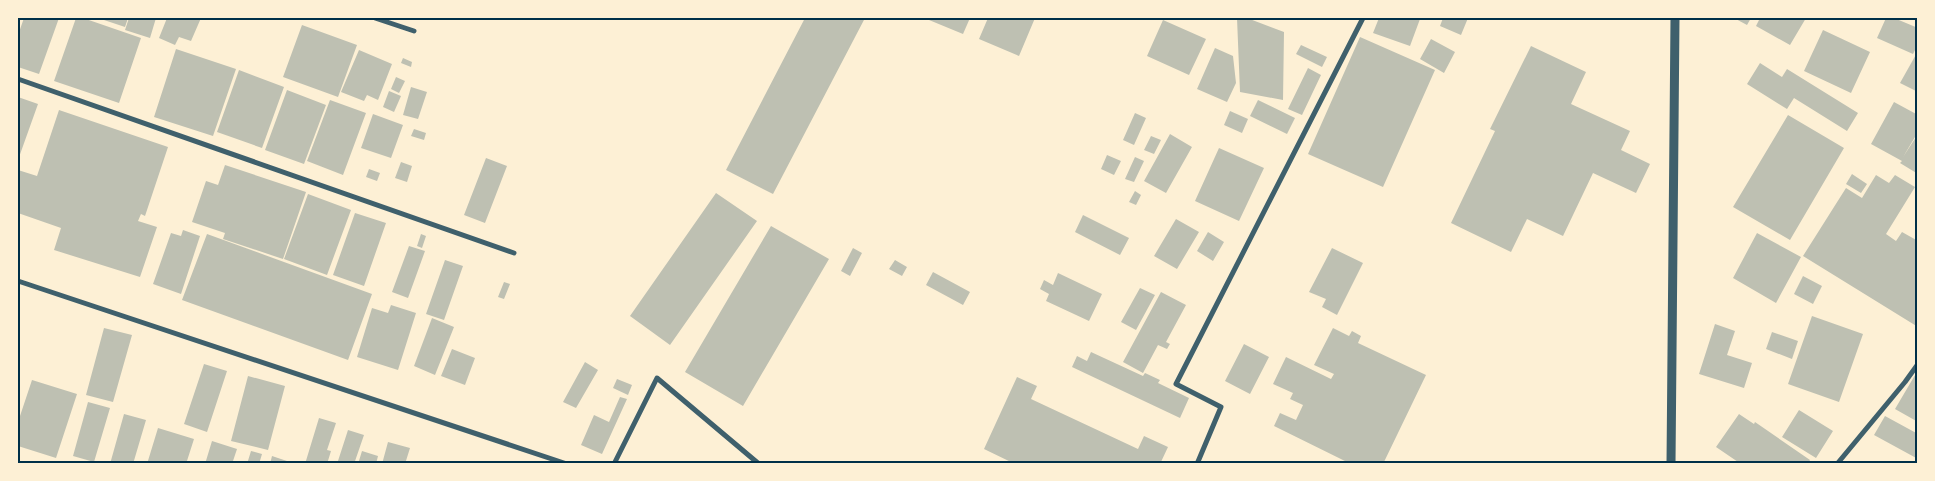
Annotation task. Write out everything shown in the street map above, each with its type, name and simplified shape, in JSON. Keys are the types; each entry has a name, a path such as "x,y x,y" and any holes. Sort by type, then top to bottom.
{"street":[{"path":"375,18 414,31"},
{"path":"1197,464 1221,406 1176,384 1363,18"},
{"path":"1672,464 1675,18"},
{"path":"18,79 514,254"},
{"path":"18,281 567,464"},
{"path":"1837,464 1918,364"},
{"path":"614,464 657,378 759,464"}],"building":[{"path":"24,18 59,18 39,74 18,67 18,35"},
{"path":"76,18 83,18 141,38 119,103 54,81"},
{"path":"98,18 128,18 125,27"},
{"path":"129,18 156,18 150,38 125,30"},
{"path":"167,18 201,18 191,41 179,37 175,45 159,38"},
{"path":"805,18 865,18 773,194 726,170"},
{"path":"929,18 970,18 963,34 929,20"},
{"path":"988,18 1035,18 1019,56 979,39"},
{"path":"1237,18 1247,18 1284,32 1283,100 1240,92"},
{"path":"1379,18 1420,19 1410,46 1373,33"},
{"path":"1443,18 1468,18 1461,35 1440,26"},
{"path":"1734,18 1751,18 1747,25"},
{"path":"1760,18 1806,18 1790,45 1756,26"},
{"path":"1886,18 1894,18 1918,28 1918,44 1913,54 1877,38"},
{"path":"1163,20 1206,39 1189,75 1147,56"},
{"path":"302,25 357,45 338,97 283,77"},
{"path":"1823,30 1870,52 1851,93 1804,71"},
{"path":"1360,37 1435,70 1383,187 1308,154"},
{"path":"1431,39 1455,52 1444,73 1420,59"},
{"path":"1301,45 1327,57 1322,67 1296,54"},
{"path":"1531,46 1586,72 1571,104 1630,131 1621,150 1650,164 1636,193 1593,173 1563,236 1527,219 1511,252 1451,223 1495,131 1490,129"},
{"path":"1215,48 1233,56 1236,83 1227,102 1197,89"},
{"path":"176,49 236,69 213,136 154,117"},
{"path":"359,50 392,64 378,100 367,95 364,101 341,92"},
{"path":"1918,51 1918,92 1900,83"},
{"path":"403,58 412,62 411,67 401,63"},
{"path":"1760,63 1782,77 1787,69 1858,113 1847,131 1794,98 1787,109 1747,84"},
{"path":"1308,68 1321,75 1302,115 1288,109"},
{"path":"239,70 284,87 262,148 217,132"},
{"path":"396,77 405,81 399,93 391,89"},
{"path":"411,87 427,92 418,119 403,115"},
{"path":"287,90 326,105 304,164 265,150"},
{"path":"389,91 401,96 394,112 383,107"},
{"path":"18,97 38,104 18,160"},
{"path":"330,100 366,113 343,175 307,161"},
{"path":"1258,100 1295,118 1287,134 1250,116"},
{"path":"1894,102 1918,115 1918,132 1903,157 1918,134 1918,174 1900,163 1902,161 1871,144"},
{"path":"59,110 168,147 145,216 141,214 138,221 157,227 140,277 54,250 61,228 18,213 18,170 37,176"},
{"path":"1230,111 1248,119 1242,133 1224,125"},
{"path":"1135,113 1146,118 1134,145 1123,140"},
{"path":"373,114 403,125 391,158 361,148"},
{"path":"1788,115 1844,148 1790,240 1733,207"},
{"path":"414,129 426,133 424,140 411,136"},
{"path":"1170,134 1192,147 1166,193 1144,181"},
{"path":"1151,136 1161,140 1154,154 1144,150"},
{"path":"1219,148 1264,168 1239,221 1195,201"},
{"path":"1107,155 1121,161 1114,175 1101,169"},
{"path":"1135,157 1144,161 1134,182 1125,179"},
{"path":"486,158 507,166 485,223 464,215"},
{"path":"401,162 412,166 407,182 395,178"},
{"path":"225,165 306,192 283,259 223,239 225,233 192,222 206,181 218,185"},
{"path":"369,169 380,173 377,181 366,177"},
{"path":"1852,174 1867,184 1861,193 1846,184"},
{"path":"1876,175 1889,183 1895,175 1915,187 1886,234 1896,241 1902,232 1918,241 1918,327 1803,256 1846,188 1862,198"},
{"path":"1135,191 1141,195 1136,205 1129,202"},
{"path":"716,193 757,221 670,345 630,316"},
{"path":"308,194 351,210 327,275 284,259"},
{"path":"355,213 386,223 364,286 333,275"},
{"path":"1083,215 1129,238 1120,255 1075,232"},
{"path":"1176,219 1199,232 1177,269 1154,256"},
{"path":"771,226 829,259 743,406 685,372"},
{"path":"183,230 200,236 181,294 153,284 171,233 181,236"},
{"path":"1208,232 1224,242 1213,261 1197,251"},
{"path":"1757,233 1801,257 1776,303 1733,278"},
{"path":"207,234 372,294 348,360 182,300"},
{"path":"421,234 426,236 422,248 417,246"},
{"path":"409,246 425,251 408,298 392,292"},
{"path":"853,248 862,253 850,276 841,271"},
{"path":"1332,248 1363,263 1337,315 1322,307 1326,299 1309,292"},
{"path":"445,260 463,266 444,320 426,314"},
{"path":"895,260 907,267 902,276 889,269"},
{"path":"933,272 970,292 963,305 926,285"},
{"path":"1058,273 1102,294 1089,321 1046,301 1049,294 1040,289 1044,280 1053,285"},
{"path":"1803,276 1822,286 1813,304 1794,294"},
{"path":"504,282 510,284 504,299 498,297"},
{"path":"1140,288 1155,295 1136,330 1121,322"},
{"path":"1161,292 1186,305 1166,342 1170,344 1167,349 1158,345 1143,373 1123,362"},
{"path":"391,305 416,313 398,370 357,357 372,308 388,313"},
{"path":"1812,316 1863,334 1839,402 1788,384"},
{"path":"432,318 454,327 435,375 414,366"},
{"path":"1715,324 1735,331 1727,355 1752,363 1744,388 1699,374"},
{"path":"104,328 132,335 113,402 86,395"},
{"path":"1333,328 1349,336 1352,331 1361,336 1358,343 1426,375 1383,464 1351,464 1274,426 1280,413 1296,420 1303,405 1290,399 1293,393 1273,384 1286,357 1331,379 1334,374 1314,365"},
{"path":"1772,332 1798,341 1792,359 1766,349"},
{"path":"1244,344 1269,357 1250,394 1225,381"},
{"path":"452,349 475,358 465,385 441,376"},
{"path":"1091,352 1143,376 1145,373 1160,380 1158,383 1189,398 1180,418 1072,367 1077,356 1087,361"},
{"path":"585,362 598,370 576,408 563,402"},
{"path":"204,364 227,371 207,432 184,424"},
{"path":"1918,370 1918,422 1895,409"},
{"path":"248,376 285,386 268,450 231,441"},
{"path":"1017,377 1037,386 1031,399 1138,449 1144,436 1168,447 1160,464 1015,464 984,449"},
{"path":"617,379 632,385 628,395 613,388"},
{"path":"32,380 77,394 56,458 18,446 18,422"},
{"path":"620,397 627,399 602,454 581,445 594,415 609,422"},
{"path":"88,402 110,408 94,462 73,456"},
{"path":"1799,410 1833,431 1816,458 1782,437"},
{"path":"124,414 146,420 133,464 110,464"},
{"path":"1739,414 1754,424 1755,422 1810,460 1808,464 1741,464 1716,447"},
{"path":"1885,416 1918,434 1918,459 1874,435"},
{"path":"319,418 336,423 327,450 331,451 327,464 305,464"},
{"path":"158,428 194,439 186,464 147,464"},
{"path":"348,430 364,435 354,464 347,462 346,464 337,464"},
{"path":"212,441 237,449 232,464 205,464"},
{"path":"388,442 410,448 405,464 382,464"},
{"path":"251,451 262,454 259,464 247,464"},
{"path":"362,451 378,456 376,464 358,464"},
{"path":"272,456 293,463 293,464 270,464"}]}
